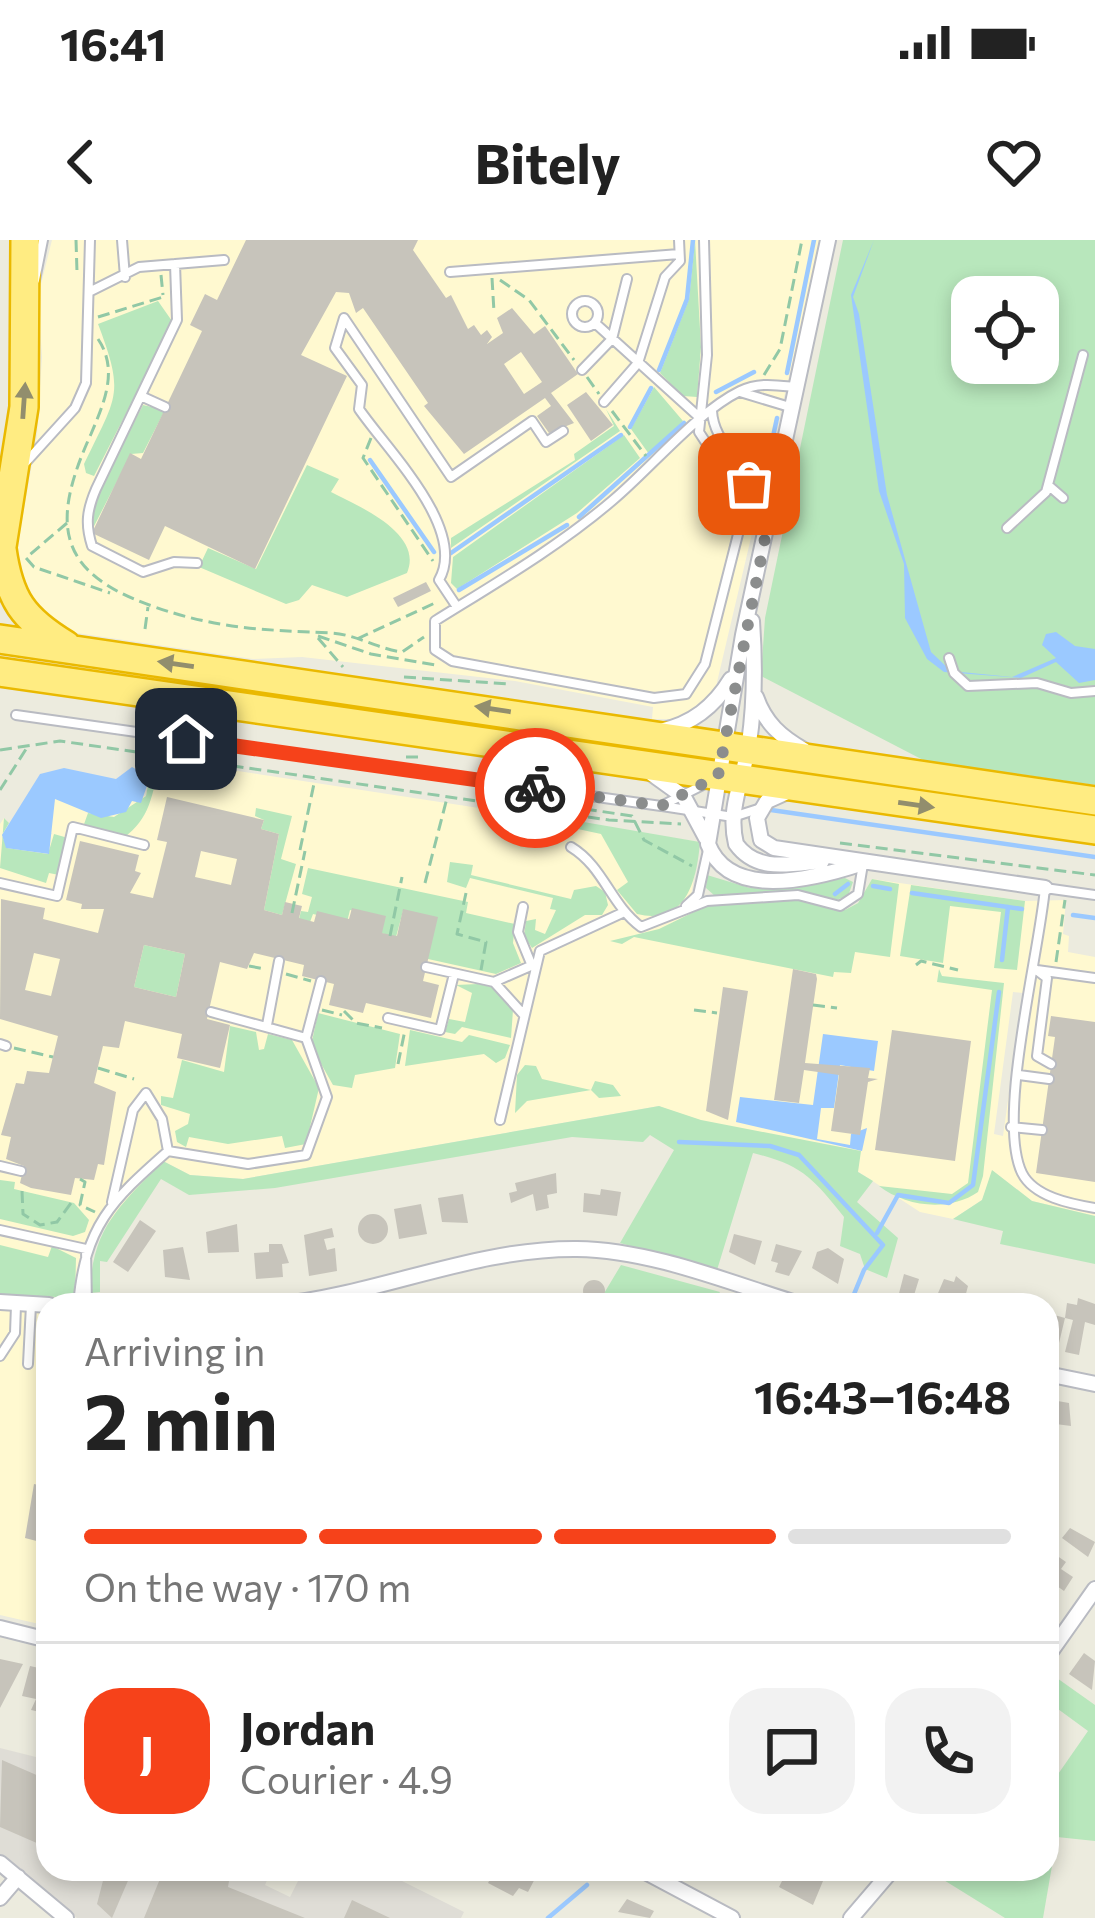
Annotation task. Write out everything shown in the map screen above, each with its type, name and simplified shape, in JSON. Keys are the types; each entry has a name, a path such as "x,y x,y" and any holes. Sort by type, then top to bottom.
{"highway":[{"path":"25,240 27,298 15,475 1,554 12,599 25,617 75,650"},
{"path":"0,640 1095,801"},
{"path":"0,672 1095,830"},
{"path":"8,703 59,681"}],"street":[{"path":"828,240 737,670 736,746 728,778 736,844 754,862 767,866 858,861"},
{"path":"751,610 754,690 762,716 777,732 824,762"},
{"path":"650,733 695,717 717,701 737,670"},
{"path":"704,815 728,778 754,690"},
{"path":"638,765 704,815 719,866 744,880 815,876 858,861"},
{"path":"800,788 760,808 756,824 766,845 1044,892"},
{"path":"350,1293 486,1259 580,1249 664,1265 761,1293"},
{"path":"1059,1376 1095,1384"},
{"path":"1059,1640 1095,1588"},
{"path":"0,1628 36,1637"},
{"path":"0,1863 66,1918"},
{"path":"0,1898 18,1877"},
{"path":"663,1881 732,1918"},
{"path":"851,1918 883,1881"}],"lane":[{"path":"27,298 41,268 43,240"},
{"path":"15,475 81,399 90,319 90,240"},
{"path":"122,240 125,279"},
{"path":"604,402 638,363 665,277 680,254 679,240"},
{"path":"704,240 707,355 699,420 707,449 766,533"},
{"path":"450,272 680,254"},
{"path":"91,291 125,279 140,267 224,260"},
{"path":"175,264 177,320 96,489 87,512 87,531 92,546 143,572 175,562 197,563"},
{"path":"582,370 612,339 627,279"},
{"path":"457,607 439,580 441,521 359,409 362,385 334,348 344,318 451,477 532,421 546,442 563,431"},
{"path":"595,323 699,420"},
{"path":"1007,528 1026,516 1048,485 1083,355"},
{"path":"712,412 714,434 748,479 705,664 686,694 654,698 452,661 435,650 435,621 586,522 699,420 739,392 767,384 798,387"},
{"path":"739,392 793,408"},
{"path":"143,397 165,406"},
{"path":"1048,485 1063,498"},
{"path":"949,658 954,674 968,686 1037,683 1071,693 1095,692"},
{"path":"8,703 704,815 734,818 760,808"},
{"path":"661,806 728,778"},
{"path":"0,883 58,896 74,827 144,845"},
{"path":"675,914 698,896 709,844"},
{"path":"571,847 596,866 622,913 640,926 707,901 798,895 840,906 858,894 858,861"},
{"path":"1095,895 1044,892 1011,1127 1023,1175 1038,1192 1095,1208"},
{"path":"523,907 518,932 534,964"},
{"path":"500,1120 540,951 622,913"},
{"path":"267,1025 279,962"},
{"path":"426,967 494,982 534,964"},
{"path":"1035,969 1095,978"},
{"path":"1035,969 1047,978 1037,1056 1051,1064"},
{"path":"388,1018 406,1028 440,1030 454,974"},
{"path":"168,1150 248,1164 306,1155 327,1097 306,1038 321,981"},
{"path":"494,982 523,1014"},
{"path":"211,1012 306,1038"},
{"path":"1019,1076 1049,1079"},
{"path":"112,1203 133,1110 146,1093 162,1119 168,1150"},
{"path":"1011,1127 1042,1130"},
{"path":"83,1293 86,1249 99,1219 168,1150"},
{"path":"0,1166 21,1171"},
{"path":"0,1229 86,1249"},
{"path":"0,1356 15,1333 16,1303"},
{"path":"16,1303 28,1364"}],"path":[{"path":"757,380 777,358 802,240"},
{"path":"160,265 163,297"},
{"path":"492,270 494,312"},
{"path":"492,270 508,290 529,300 644,453"},
{"path":"90,319 179,296"},
{"path":"374,431 363,458 442,575"},
{"path":"114,594 80,563 68,521 26,558 34,567 114,594 149,605 207,625 334,633 408,652 424,639 428,626"},
{"path":"356,640 437,602"},
{"path":"145,629 149,605"},
{"path":"273,632 273,644"},
{"path":"316,635 370,654 444,666"},
{"path":"316,635 344,669"},
{"path":"397,676 521,685 523,674"},
{"path":"0,751 31,742 60,741 634,821"},
{"path":"0,790 31,742"},
{"path":"406,757 422,757"},
{"path":"292,913 315,777"},
{"path":"478,793 632,816 644,840 704,872"},
{"path":"425,883 447,797"},
{"path":"823,840 1095,875"},
{"path":"390,935 402,878"},
{"path":"1044,892 1065,897 1054,972"},
{"path":"466,893 458,934 486,942 479,979"},
{"path":"916,965 921,961 958,970"},
{"path":"813,1005 837,1008"},
{"path":"314,1008 406,1028 398,1064"},
{"path":"694,1010 717,1013"},
{"path":"28,1051 53,1057"},
{"path":"98,1068 134,1079"},
{"path":"80,1180 86,1182 80,1205 99,1219"},
{"path":"22,1191 23,1214 40,1225 57,1222 71,1203"}],"shaded area":[{"path":"52,240 821,240 714,695 680,719 652,719 653,707 515,681 302,657 253,659 63,631 26,612 13,572 37,435 42,357 38,296"},
{"path":"153,758 700,842 691,896 698,909 803,900 845,910 858,903 872,879 1025,901 1066,900 1063,934 1069,936 1068,952 1095,957 1095,1216 1032,1201 993,1171 982,1200 953,1219 920,1212 848,1165 742,1140 659,1106 243,1179 190,1175 163,1161 102,1230 91,1256 89,1293 0,1294 0,824 4,818 9,823 2,835 53,834 48,832 55,798 90,808 146,796","holes":["1013,992 1023,993 1003,1136 994,1134"]},
{"path":"0,1308 36,1310 36,1623 0,1615"},
{"path":"0,1748 36,1757 36,1881 267,1881 265,1885 290,1897 298,1881 402,1881 464,1912 461,1918 77,1918 0,1856"}],"green space":[{"path":"695,240 701,347 697,397 683,396 660,373 689,299"},
{"path":"843,240 1095,240 1095,785 925,761 761,676 765,618"},
{"path":"158,301 172,321 94,476 86,473 84,464 114,395 112,366 98,324"},
{"path":"654,387 683,421 649,454 631,429"},
{"path":"143,405 165,410 143,453 131,454 91,532 89,510"},
{"path":"606,409 620,431 451,548 451,538 575,460 574,454 614,426"},
{"path":"624,435 640,458 577,513 457,589 451,583 453,557"},
{"path":"307,465 339,479 331,492 398,533 410,559 407,573 347,597 312,585 299,600 286,604 199,567 208,548 256,569"},
{"path":"153,758 160,759 153,793 132,831 123,838 83,827 88,813 114,817 146,796"},
{"path":"256,808 292,816 281,859 296,864 282,915 264,910 279,834 261,829 264,820 255,816"},
{"path":"537,814 700,842 686,896 668,913 637,914 617,890 628,882 601,834 536,820"},
{"path":"54,834 68,838 59,875 49,873 46,883 0,868 3,836 7,848 48,854"},
{"path":"450,862 473,865 471,875 571,899 574,890 596,886 605,892 608,905 602,915 585,915 532,948 524,936 526,921 536,919 535,930 545,934 556,910 550,909 553,898 470,878 466,888 447,882"},
{"path":"308,868 468,902 466,913 515,924 513,943 521,963 496,974 428,959 403,911 396,937 381,933 384,919 350,910 347,922 313,914 310,922 299,919 301,911 308,912 312,897 302,894"},
{"path":"707,875 750,888 845,878 853,882 848,896 833,901 802,891 715,896 706,888"},
{"path":"872,879 899,884 890,957 855,952 851,973 834,972 833,977 634,937 622,944 610,941 659,929 706,906 803,900 845,910 858,903"},
{"path":"911,885 1025,901 1017,970 994,968 1001,912 950,906 943,963 900,956"},
{"path":"144,945 185,954 176,997 134,987"},
{"path":"939,969 942,976 1004,983 978,1192 954,1202 928,1204 902,1199 879,1186 952,1194 968,1183 992,990 937,982"},
{"path":"456,985 492,987 513,1010 511,1038 462,1027 455,1034 445,1032 449,1019 465,1022 472,993"},
{"path":"318,1013 400,1034 395,1068 355,1075 352,1088 333,1085 311,1046"},
{"path":"230,1026 256,1032 259,1050 264,1049 268,1034 292,1040 319,1088 306,1144 285,1148 282,1136 228,1144 189,1137 186,1147 177,1142 175,1131 188,1124 190,1114 161,1105 161,1096 173,1098 182,1060 224,1072"},
{"path":"410,1030 462,1042 469,1035 510,1045 505,1058 496,1063 484,1054 405,1066"},
{"path":"525,1065 536,1066 542,1079 591,1090 527,1101 515,1113 517,1075"},
{"path":"595,1081 613,1085 621,1096 599,1098 591,1090"},
{"path":"659,1106 701,1120 861,1151 858,1172 873,1181 857,1202 898,1238 887,1278 865,1269 860,1254 840,1246 844,1217 815,1183 795,1168 753,1153 717,1270 620,1243 674,1150 650,1135 643,1142 572,1137 275,1188 189,1195 161,1179 107,1262 100,1261 100,1292 90,1293 96,1251 111,1219 163,1161 190,1175 243,1179"},
{"path":"992,1170 1032,1201 1095,1216 1095,1264 1000,1244 1003,1231 953,1219 982,1200"},
{"path":"0,1180 15,1182 14,1189 74,1203 89,1220 85,1232 73,1236 0,1219"},
{"path":"0,1245 48,1257 52,1246 76,1258 75,1293 0,1294"},
{"path":"621,1265 720,1292 719,1293 604,1293"},
{"path":"1059,1680 1095,1705 1095,1841 1059,1837 1059,1773 1088,1731 1059,1710"},
{"path":"945,1881 1049,1881 1043,1918 1005,1918"}],"water":[{"path":"874,240 853,297 887,495 931,652 951,671 1012,677 1056,658 1042,645 1046,634 1056,632 1075,646 1095,649 1095,680 1079,683 1056,662 1021,678 944,672 927,659 905,618 904,564 879,491 851,295"},
{"path":"132,767 150,777 141,803 132,801 126,812 101,818 55,799 49,854 6,848 2,835 40,774 64,768 116,779"},
{"path":"823,1034 878,1041 874,1071 840,1065 834,1108 821,1108 817,1139 850,1145 851,1134 867,1128 862,1151 736,1122 740,1097 813,1105"}],"building":[{"path":"246,240 418,240 413,250 446,298 451,295 468,329 474,325 481,335 487,330 492,337 487,344 503,333 497,318 512,308 534,334 545,326 578,374 551,393 574,423 549,433 537,416 551,406 545,398 464,454 424,406 428,403 363,308 356,313 349,293 336,292 301,355 347,376 255,569 165,526 149,560 92,533 130,453 141,459 202,331 190,325 205,294 217,300","holes":["521,352 542,382 524,394 504,364"]},
{"path":"586,392 613,425 591,441 567,405"},
{"path":"426,582 431,591 398,607 393,598"},
{"path":"167,797 264,820 261,829 279,834 264,910 282,915 285,902 302,906 299,918 314,922 317,911 349,919 352,908 386,916 382,933 397,936 403,909 438,917 423,981 439,985 431,1018 366,1003 363,1013 329,1005 334,984 302,976 304,965 254,953 247,969 220,962 207,1019 230,1025 220,1068 177,1058 182,1034 125,1021 119,1048 103,1046 94,1083 116,1092 104,1165 98,1164 94,1180 75,1178 71,1195 31,1188 20,1183 24,1166 6,1159 11,1137 1,1135 16,1083 24,1084 27,1071 49,1073 58,1036 0,1019 1,899 45,908 43,919 98,933 104,909 81,909 82,904 66,900 80,841 139,855 135,871 141,873 130,893 153,898 167,842 157,840","holes":["201,851 237,859 231,885 195,877","144,945 185,954 176,997 134,987","34,953 60,959 51,996 25,990"]},
{"path":"793,969 816,974 817,979 805,1063 870,1068 868,1078 878,1079 868,1082 860,1135 831,1131 839,1075 804,1070 799,1103 774,1100"},
{"path":"723,987 748,991 728,1120 706,1111"},
{"path":"1051,1016 1095,1022 1095,1182 1036,1173 1055,1037 1048,1036"},
{"path":"892,1030 971,1041 955,1161 875,1150"},
{"path":"556,1173 557,1193 547,1195 549,1208 536,1211 533,1194 511,1203 509,1193 517,1191 515,1183"},
{"path":"601,1189 621,1192 617,1216 583,1212 584,1193 600,1195"},
{"path":"463,1194 468,1223 442,1222 438,1198"},
{"path":"421,1204 427,1234 399,1239 394,1209"},
{"path":"373,1214 388,1229 373,1244 358,1229"},
{"path":"140,1220 156,1231 128,1272 113,1262"},
{"path":"237,1224 239,1252 208,1253 206,1232"},
{"path":"332,1228 334,1237 324,1239 327,1250 335,1248 337,1271 309,1276 304,1235"},
{"path":"734,1234 762,1241 755,1265 729,1252"},
{"path":"269,1244 282,1244 289,1263 282,1264 283,1277 256,1279 254,1253 269,1252"},
{"path":"776,1244 802,1251 789,1276 775,1272 778,1263 771,1261"},
{"path":"183,1247 190,1280 165,1277 163,1250"},
{"path":"828,1248 844,1259 838,1284 812,1268 817,1252"},
{"path":"904,1274 919,1279 915,1293 899,1293"},
{"path":"956,1276 968,1286 966,1293 938,1293 944,1279 954,1282"},
{"path":"586,1283 602,1283 604,1293 584,1293"},
{"path":"1078,1298 1095,1304 1095,1325 1085,1322 1079,1355 1065,1352 1073,1320 1065,1318 1067,1303 1077,1305"},
{"path":"1059,1401 1069,1403 1071,1426 1059,1424"},
{"path":"34,1484 36,1541 25,1538"},
{"path":"1070,1528 1095,1542 1088,1557 1062,1538"},
{"path":"1059,1557 1066,1562 1061,1569 1073,1577 1064,1591 1059,1587"},
{"path":"1084,1653 1095,1661 1092,1690 1069,1674"},
{"path":"0,1659 23,1664 0,1708"},
{"path":"30,1666 36,1667 36,1699 22,1696"},
{"path":"2,1760 36,1775 36,1843 0,1827"},
{"path":"103,1881 128,1881 112,1918 97,1904"},
{"path":"159,1881 229,1881 228,1887 305,1918 144,1918"},
{"path":"534,1881 528,1892 519,1888 513,1896 488,1883"},
{"path":"782,1881 823,1881 813,1905 779,1887"},
{"path":"627,1899 654,1911 650,1918 618,1912"},
{"path":"352,1900 390,1918 344,1918"}],"waterway":[{"path":"659,370 687,299 693,240"},
{"path":"787,373 814,240"},
{"path":"716,392 754,372"},
{"path":"630,427 651,388"},
{"path":"758,506 777,418"},
{"path":"579,517 684,423"},
{"path":"451,553 621,435"},
{"path":"370,460 434,552"},
{"path":"459,590 567,525"},
{"path":"771,810 1095,857"},
{"path":"835,894 848,884"},
{"path":"873,886 890,889"},
{"path":"912,893 1022,909"},
{"path":"1002,960 1008,907"},
{"path":"1073,915 1095,918"},
{"path":"877,1233 898,1195 949,1203 973,1185 999,992"},
{"path":"679,1142 770,1146 799,1155 883,1245 854,1293"},
{"path":"548,1918 587,1885"}],"way so far":[{"path":"535,788 661,806 718,776 766,533 745,505 749,484"}],"route":[{"path":"186,739 535,788"}]}
